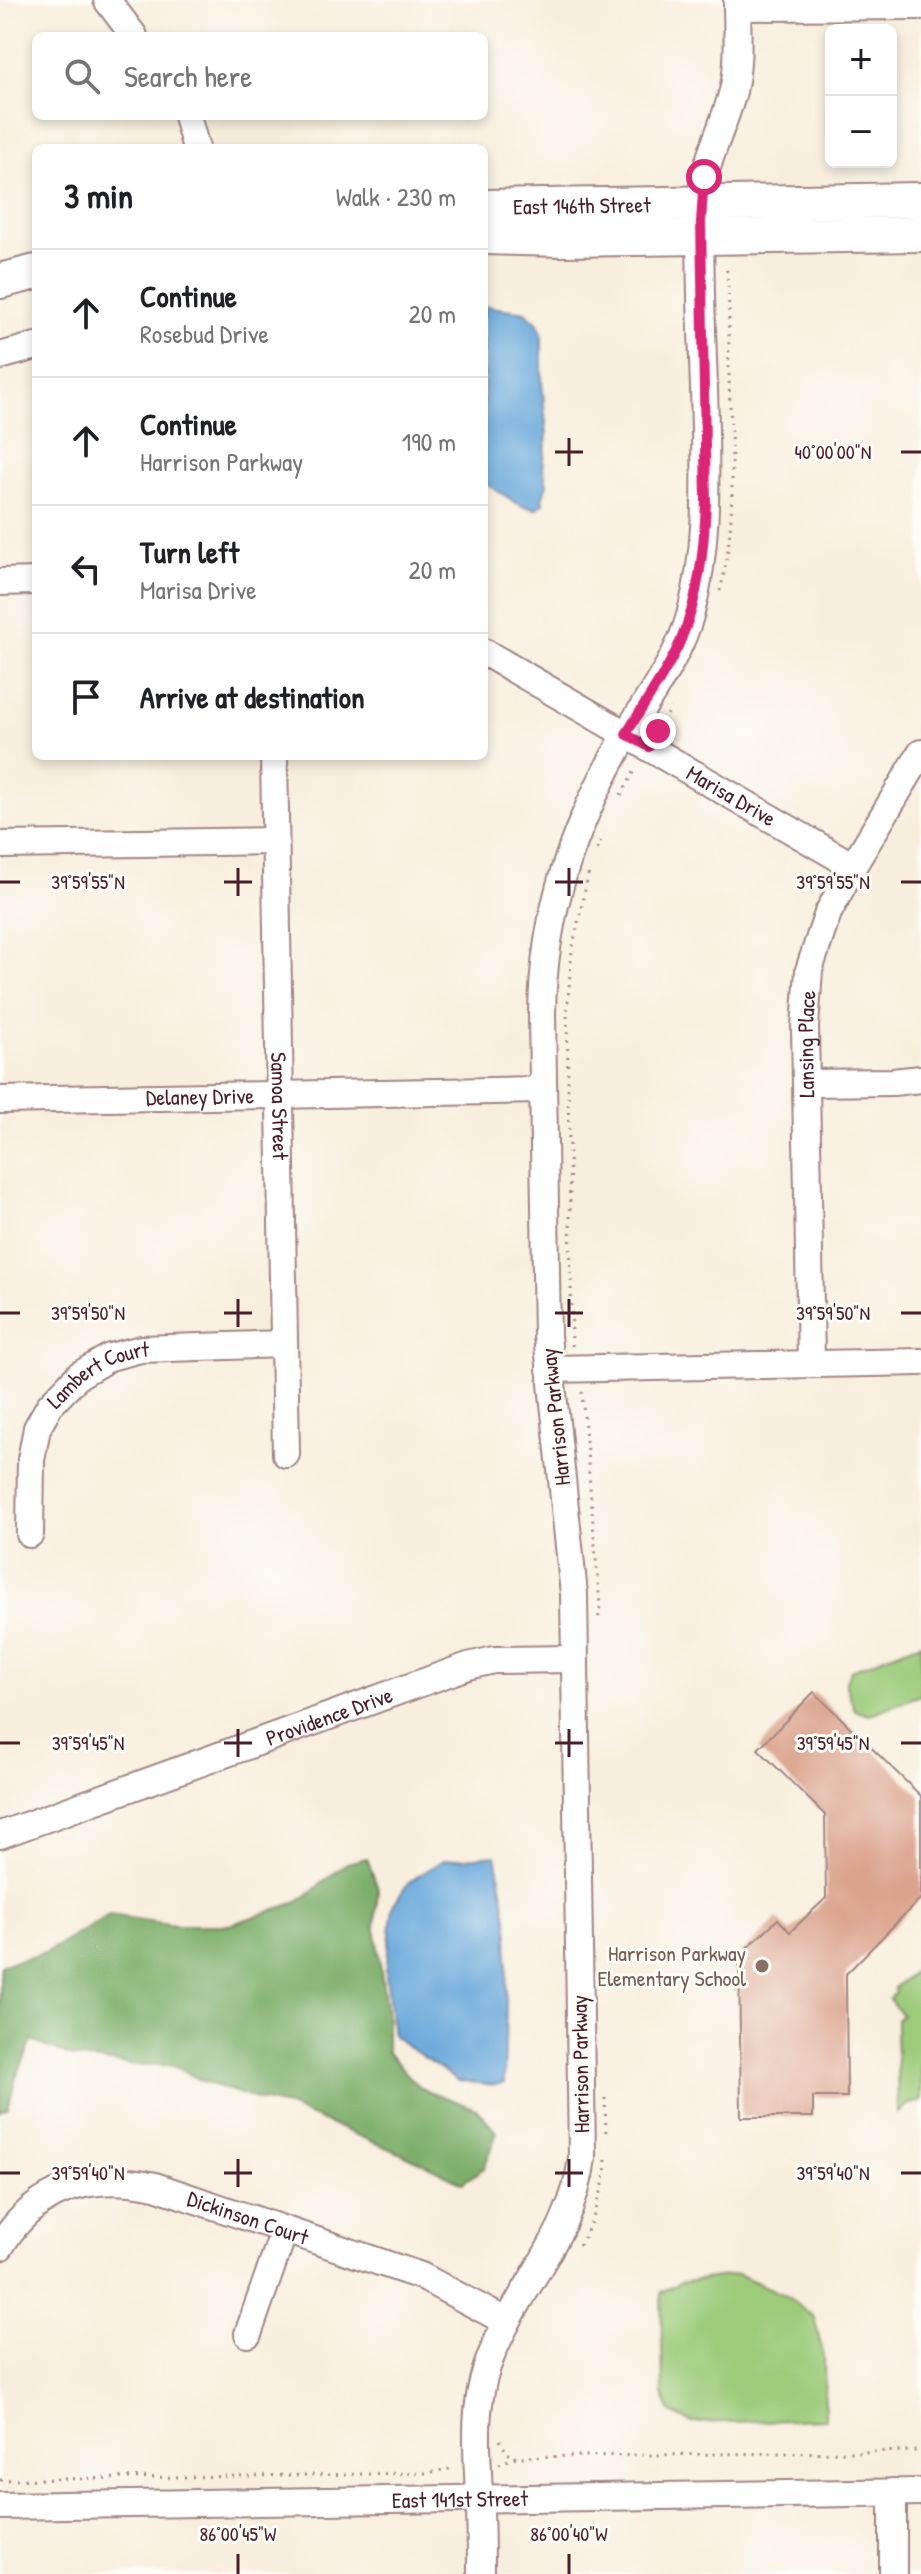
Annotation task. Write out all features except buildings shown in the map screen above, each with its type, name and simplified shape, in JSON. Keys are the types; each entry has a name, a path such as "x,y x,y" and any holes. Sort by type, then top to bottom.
{"main road":[{"name":"East 146th Street","path":"488,237 563,239 707,229 921,200"},
{"name":"East 146th Street","path":"488,207 707,229 921,234"},
{"path":"0,256 32,250"},
{"path":"0,281 32,273"}],"street":[{"path":"107,0 131,32"},
{"path":"737,3 921,6"},
{"name":"Harrison Parkway","path":"481,2574 477,2426 480,2393 507,2322 569,2211 582,2157 574,1594 550,1369 543,972 558,888 589,802 638,741 691,614 699,573 706,502 707,229 704,177 724,126 734,89 738,63 737,3"},
{"path":"188,120 195,144"},
{"path":"0,356 32,347"},
{"path":"0,582 32,581"},
{"name":"Marisa Drive","path":"488,654 853,866"},
{"name":"Lansing Place","path":"811,1364 805,1005 809,970 828,913 921,753"},
{"name":"Samoa Street","path":"274,760 286,1454"},
{"path":"0,845 275,841"},
{"path":"806,1083 921,1079"},
{"name":"Delaney Drive","path":"0,1100 543,1090"},
{"name":"Lambert Court","path":"30,1534 31,1460 37,1428 55,1399 79,1375 110,1357 141,1349 284,1344"},
{"path":"550,1369 921,1362"},
{"name":"Providence Drive","path":"0,1835 480,1662 574,1659"},
{"name":"Dickinson Court","path":"0,2247 18,2222 43,2200 59,2191 94,2181 133,2181 421,2276 507,2322"},
{"path":"248,2334 284,2231"},
{"path":"893,2492 893,2574"},
{"name":"East 141st Street","path":"0,2506 921,2492"}],"path":[{"path":"707,229 727,273 731,476 727,558 720,594"},
{"path":"617,801 638,741 677,698"},
{"path":"594,860 603,836"},
{"path":"590,869 572,950 567,1012 572,1349 584,1387 580,1395 600,1605 598,1623"},
{"path":"500,2439 507,2453 516,2457"},
{"path":"503,2463 516,2457 921,2451"},
{"path":"0,2480 426,2473 452,2469"}],"green space":[{"path":"921,1643 921,1695 868,1715 855,1710 845,1683 851,1670"},
{"path":"367,1858 378,1889 375,1926 387,2016 387,2052 420,2088 477,2109 497,2132 484,2168 462,2183 414,2159 287,2106 202,2081 173,2065 134,2065 75,2058 32,2041 15,2080 8,2108 0,2112 0,1965 45,1953 109,1915 175,1925 229,1925 298,1902 347,1863"},
{"path":"921,1969 921,2101 909,2104 898,2113 896,2020 902,2015 889,1999 896,1993 894,1988"},
{"path":"738,2274 787,2296 814,2317 824,2358 825,2419 692,2423 671,2413 663,2394 661,2292 679,2283"}],"water":[{"path":"488,307 525,312 537,322 542,333 542,383 547,435 543,468 547,484 542,499 544,503 536,509 522,506 488,485"},
{"path":"496,1855 508,1924 504,2083 495,2085 458,2081 393,2036 386,1973 393,1905 409,1882 444,1860"}],"place":[{"name":"Harrison Parkway Elementary School","path":"762,1966"}],"route":[{"path":"658,731 649,747 626,734 679,645 691,614 705,536 701,222 704,177"}]}
